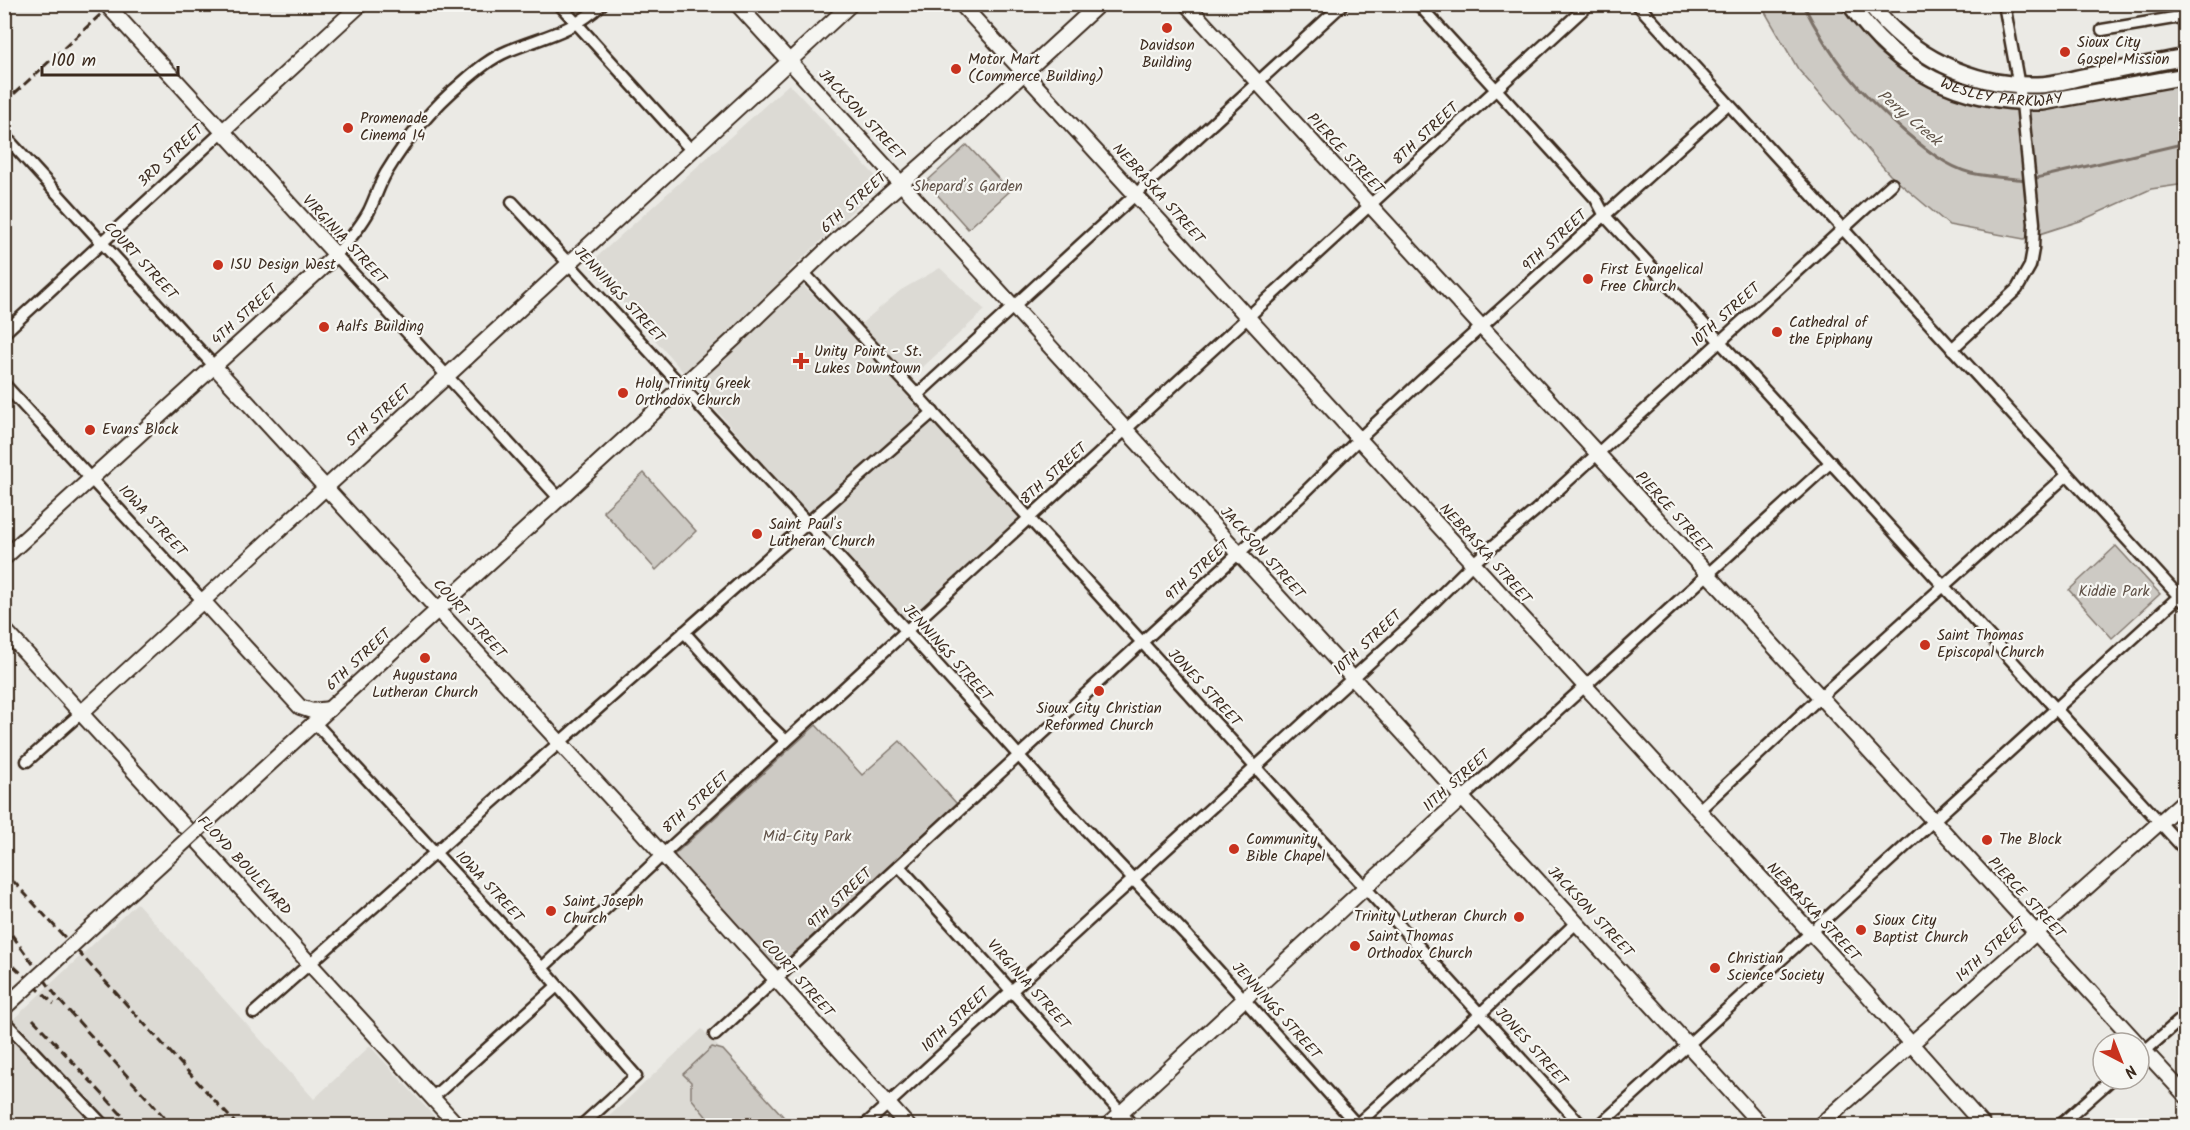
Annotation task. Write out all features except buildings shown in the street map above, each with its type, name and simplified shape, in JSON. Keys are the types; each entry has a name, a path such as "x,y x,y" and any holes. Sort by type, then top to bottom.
{"main road":[{"name":"VIRGINIA STREET","path":"106,4 336,255"},
{"name":"3RD STREET","path":"222,132 361,4"},
{"name":"JACKSON STREET","path":"737,4 1762,1125"},
{"name":"5TH STREET","path":"81,713 851,4"},
{"name":"NEBRASKA STREET","path":"961,4 1984,1125"},
{"name":"6TH STREET","path":"4,1008 738,335 803,272 1099,4"},
{"name":"PIERCE STREET","path":"1186,4 2124,1031"},
{"name":"WESLEY PARKWAY","path":"1850,4 1882,45 1906,64 1937,81 1972,95 2022,102 2067,99 2186,76"},
{"name":"WESLEY PARKWAY","path":"1870,4 1896,31 1934,60 1953,70 1978,78 2017,85 2039,85 2186,57"},
{"name":"4TH STREET","path":"4,558 336,255"},
{"name":"COURT STREET","path":"214,366 908,1125"},
{"name":"IOWA STREET","path":"202,600 300,707"},
{"name":"FLOYD BOULEVARD","path":"4,629 458,1125"},
{"path":"302,734 300,707 312,711 330,709"},
{"name":"11TH STREET","path":"1107,1125 1462,798"},
{"name":"14TH STREET","path":"1819,1125 2186,800"},
{"name":"PIERCE STREET","path":"2151,1060 2186,1096"}],"street":[{"path":"559,4 692,151"},
{"name":"4TH STREET","path":"336,255 353,236 370,209 387,172 441,101 491,60 529,43 562,32 591,15 602,4"},
{"path":"917,394 1343,4"},
{"path":"1418,4 1596,199 1605,216 2186,851"},
{"name":"8TH STREET","path":"542,968 662,855 1589,4"},
{"path":"1599,1125 2055,708 2183,597 2067,475 1637,4"},
{"path":"1952,349 2017,290 2030,266 2033,249 2034,223 2022,102 2017,85 2004,4"},
{"path":"2102,30 2180,17 2173,4"},
{"name":"9TH STREET","path":"715,1035 1301,496 1359,439 1728,104"},
{"name":"3RD STREET","path":"4,333 222,132"},
{"name":"COURT STREET","path":"4,135 214,366"},
{"name":"10TH STREET","path":"864,1125 1353,677 1472,564 1892,184"},
{"name":"JENNINGS STREET","path":"512,202 1132,879 1245,999 1357,1125"},
{"name":"VIRGINIA STREET","path":"336,255 559,498"},
{"name":"JONES STREET","path":"803,272 917,394 1582,1125"},
{"name":"IOWA STREET","path":"4,384 202,600"},
{"path":"254,1013 933,412"},
{"name":"11TH STREET","path":"1462,798 1831,462"},
{"path":"1698,811 1820,697 2067,475"},
{"path":"684,632 758,714 786,741"},
{"name":"5TH STREET","path":"27,761 81,713"},
{"name":"IOWA STREET","path":"315,723 542,968 636,1076 581,1125"},
{"name":"VIRGINIA STREET","path":"899,866 1133,1125"},
{"path":"1357,1125 1480,1014 1577,922"},
{"path":"432,1098 557,986"},
{"path":"2151,1041 2186,1016"},
{"path":"4,1021 104,1125"},
{"path":"2059,1125 2098,1091"}],"shaded area":[{"name":"Unity Point - St. Lukes Downtown","path":"789,84 882,183 789,271 850,333 901,290 940,268 985,310 900,388 1020,519 907,621 806,513 589,264"},
{"path":"137,903 314,1099 370,1046 442,1125 5,1126 5,1027"},
{"path":"702,1029 790,1125 599,1126"}],"green space":[{"path":"1761,5 1842,5 1876,50 1900,70 1933,88 1972,103 2042,108 2185,82 2185,184 2151,189 2080,221 2024,239 1949,225 1890,175 1798,69"},
{"name":"Shepard’s Garden","path":"967,145 1010,191 968,229 926,182"},
{"path":"644,473 696,531 656,570 603,511"},
{"name":"Kiddie Park","path":"2116,546 2160,594 2112,638 2069,590"},
{"name":"Mid-City Park","path":"816,725 862,775 900,741 957,804 776,969 673,856"},
{"path":"712,1047 723,1050 791,1125 713,1125 691,1098 691,1082 683,1074"}],"waterway":[{"name":"Perry Creek","path":"1803,4 1824,41 1847,74 1874,103 1920,144 1945,162 1962,170 1985,176 2026,180"},
{"name":"Perry Creek","path":"2032,179 2186,143"}],"railway":[{"path":"4,103 112,4"},
{"path":"4,871 238,1126"},
{"path":"4,924 60,1001 172,1126"},
{"path":"4,957 54,1004"},
{"path":"33,1019 132,1126"}],"place":[{"name":"Davidson Building","path":"1167,28"},
{"name":"Sioux City Gospel Mission","path":"2065,52"},
{"name":"Motor Mart (Commerce Building)","path":"956,69"},
{"name":"Promenade Cinema 14","path":"348,128"},
{"name":"ISU Design West","path":"218,265"},
{"name":"First Evangelical Free Church","path":"1588,279"},
{"name":"Aalfs Building","path":"324,327"},
{"name":"Cathedral of the Epiphany","path":"1777,332"},
{"name":"Unity Point - St. Lukes Downtown","path":"801,361"},
{"name":"Holy Trinity Greek Orthodox Church","path":"623,393"},
{"name":"Evans Block","path":"90,430"},
{"name":"Saint Paul's Lutheran Church","path":"757,534"},
{"name":"Saint Thomas Episcopal Church","path":"1925,645"},
{"name":"Augustana Lutheran Church","path":"425,658"},
{"name":"Sioux City Christian Reformed Church","path":"1099,691"},
{"name":"The Block","path":"1987,840"},
{"name":"Community Bible Chapel","path":"1234,849"},
{"name":"Saint Joseph Church","path":"551,911"},
{"name":"Trinity Lutheran Church","path":"1519,917"},
{"name":"Sioux City Baptist Church","path":"1861,930"},
{"name":"Saint Thomas Orthodox Church","path":"1355,946"},
{"name":"Christian Science Society","path":"1715,968"}]}
